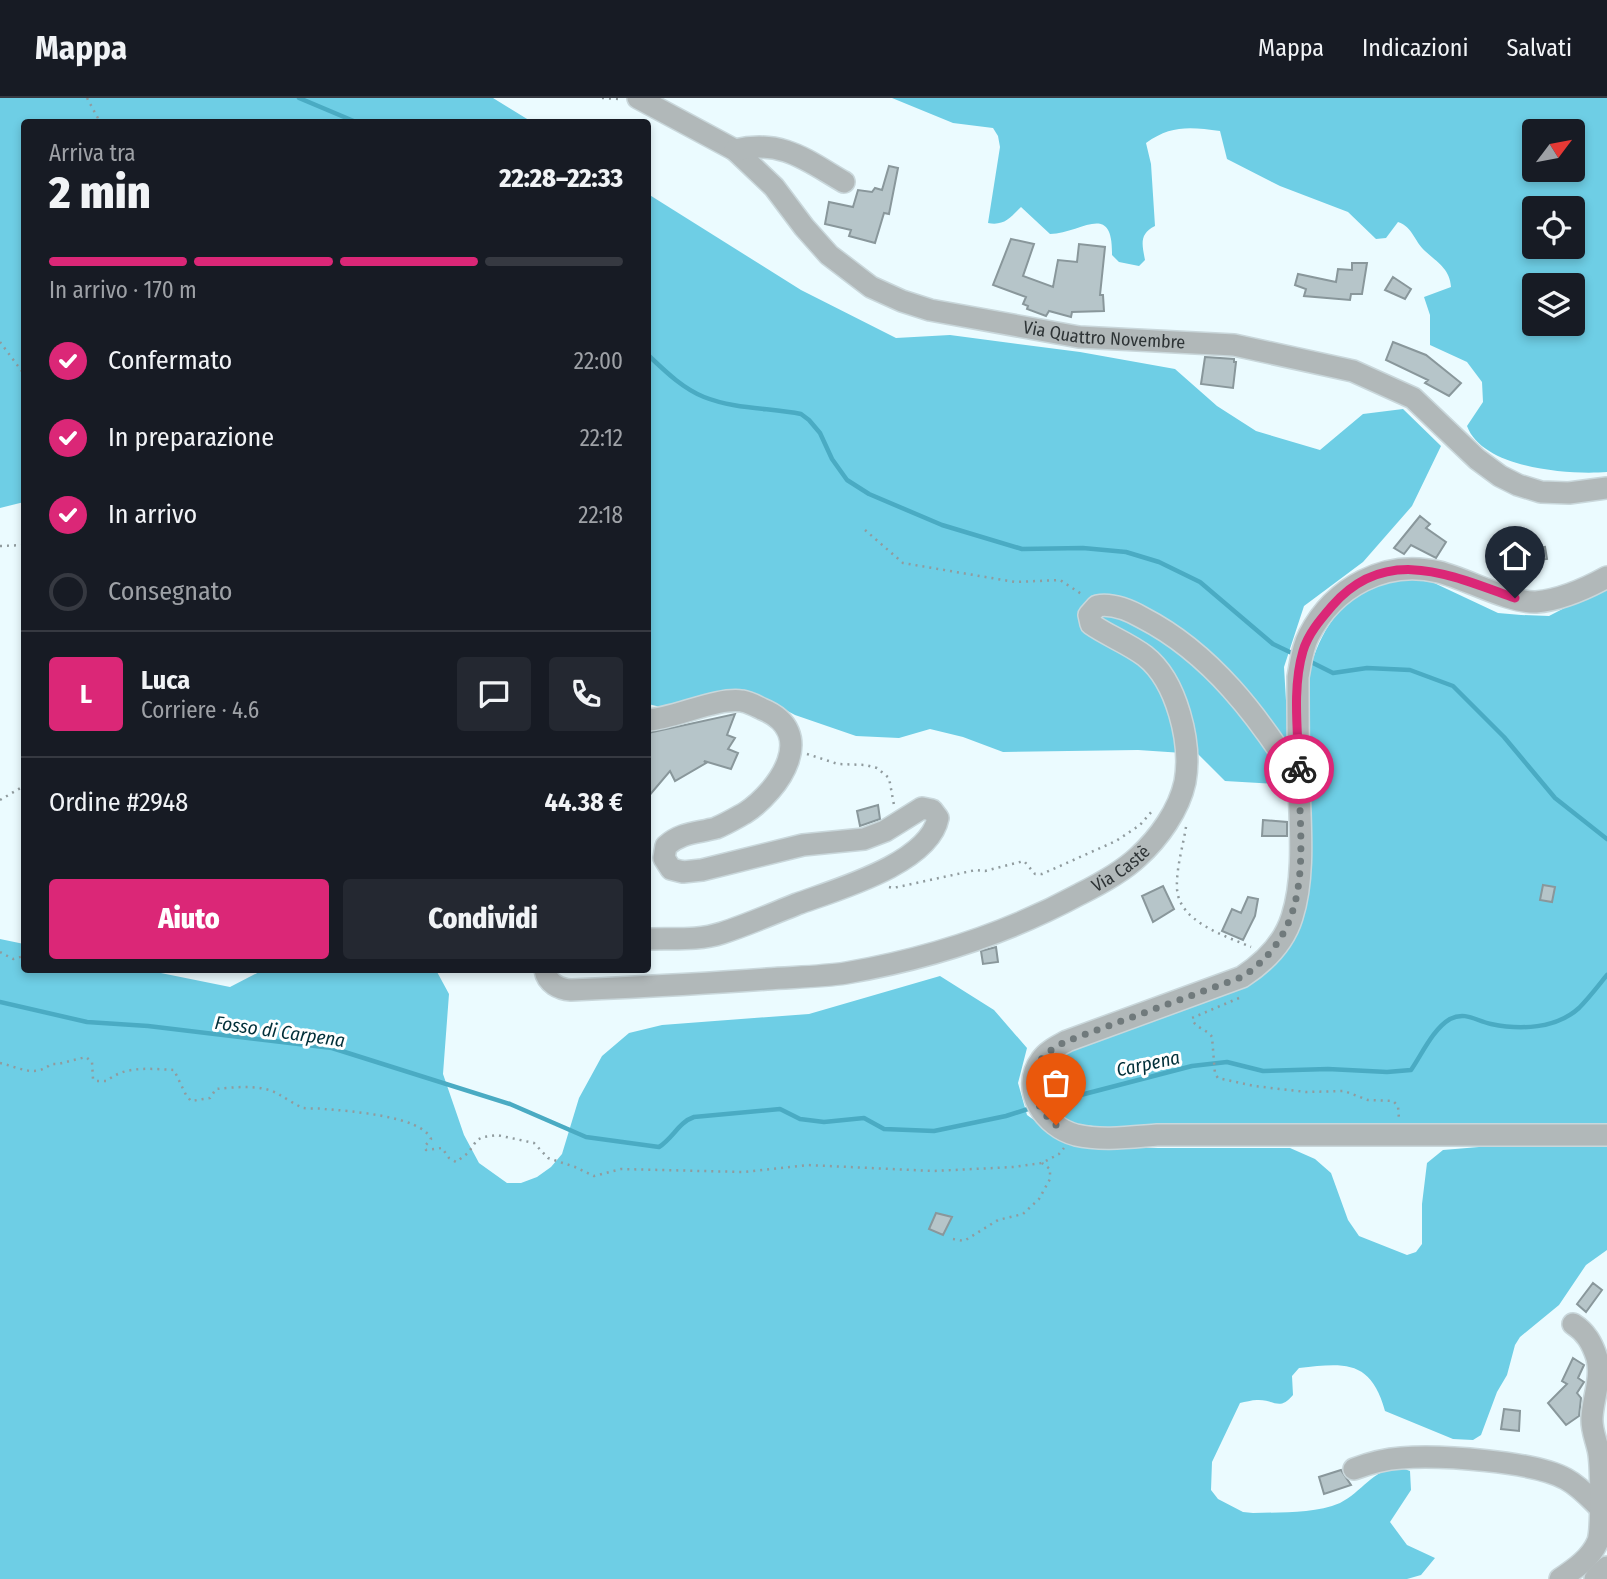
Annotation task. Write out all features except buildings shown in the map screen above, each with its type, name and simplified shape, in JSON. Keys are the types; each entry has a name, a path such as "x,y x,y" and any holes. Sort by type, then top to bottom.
{"street":[{"name":"Via Quattro Novembre","path":"638,98 735,150 774,187 829,255 871,287 902,301 930,310 1079,337 1234,345 1353,371 1413,398 1477,459 1518,485 1541,492 1569,493 1607,488"},
{"path":"735,150 765,146 782,149 799,154 844,182"},
{"path":"1607,577 1568,593 1535,602 1515,598 1439,572 1415,569 1385,572 1357,583 1338,599 1310,634 1303,651 1298,677 1301,837 1297,899 1292,919 1281,941 1266,959 1242,977 1067,1041 1040,1060 1035,1077 1037,1103 1056,1125 1075,1135 1107,1138 1157,1135 1607,1135"},
{"path":"1091,610 1097,606 1108,605 1131,611 1186,645 1219,675 1247,707 1275,743 1299,781"},
{"name":"Via Castè","path":"547,973 553,984 571,990 703,984 844,973 917,958 995,933 1061,904 1105,880 1137,858 1165,826 1179,801 1187,770 1187,748 1182,724 1158,668 1146,657 1091,624 1091,610"},
{"path":"651,720 725,702 742,701 769,711 784,723 793,741 793,748 779,778 762,800 716,828 688,833 671,841 664,851 664,858 668,866 683,872 713,868 803,845 864,839 885,831 922,808 932,810 938,818 934,830 919,847 842,890 805,901 722,933 696,938 651,939"},
{"path":"1560,1579 1592,1552 1600,1530 1599,1457 1592,1432 1599,1376 1598,1361 1589,1338 1573,1324"},
{"path":"1354,1469 1376,1461 1401,1458 1453,1458 1524,1467 1564,1478 1582,1490 1599,1507"},
{"path":"1595,1579 1607,1567"}],"path":[{"path":"87,98 98,119"},
{"path":"603,98 624,98"},
{"path":"0,342 21,370"},
{"path":"865,530 904,563 1015,582 1060,580 1084,596 1091,610"},
{"path":"0,546 21,545"},
{"path":"793,748 838,764 865,765 884,772 889,778 894,803 892,826"},
{"path":"0,800 21,788"},
{"path":"1179,801 1187,825 1177,888 1184,908 1198,921 1245,945 1258,948"},
{"path":"867,878 893,888 1024,861 1038,875 1116,841 1140,825 1158,808 1162,810 1165,826"},
{"path":"0,952 13,959 21,957"},
{"path":"1212,1051 1214,1074 1226,1081 1306,1092 1343,1091 1368,1100 1393,1101 1398,1106 1399,1127 1407,1137"},
{"path":"0,1063 18,1069 44,1070 51,1064 86,1057 92,1062 93,1079 96,1081 107,1081 114,1074 135,1070 174,1070 191,1101 212,1097 216,1089 258,1088 278,1093 303,1108 371,1114 410,1124 426,1130 431,1139 425,1146 426,1150 442,1148 449,1158 456,1162 468,1153 477,1140 497,1135 534,1143 548,1158 594,1176 621,1169 743,1172 808,1165 933,1171 1014,1167 1042,1163 1059,1154 1075,1135"},
{"path":"953,1239 964,1241 998,1220 1023,1214 1039,1199 1050,1179 1050,1169 1042,1163"}],"shaded area":[{"path":"0,98 493,98 527,119 21,119 21,503 0,508"},
{"path":"892,98 1607,98 1607,472 1571,472 1529,466 1490,452 1476,440 1467,426 1483,402 1482,382 1467,362 1430,345 1430,315 1424,297 1451,287 1448,275 1403,224 1398,222 1386,238 1376,239 1348,212 1280,186 1227,159 1220,131 1172,130 1146,143 1151,164 1155,226 1144,236 1145,260 1139,266 1119,262 1112,255 1111,238 1101,224 1050,234 1021,207 1003,222 988,223 1000,147 993,128 953,123"},
{"path":"651,196 801,290 896,338 950,335 1080,352 1175,369 1217,406 1256,431 1320,450 1363,414 1403,409 1441,446 1412,506 1363,562 1304,606 1284,667 1291,785 1225,781 1198,754 1138,750 1003,752 963,737 930,729 899,738 856,736 795,715 765,699 739,693 669,709 651,705"},
{"path":"1406,579 1432,582 1498,613 1549,616 1607,586 1607,1127 1111,1128 1067,1123 1041,1097 1046,1067 1064,1051 1253,982 1288,950 1307,905 1308,678 1316,650 1330,624 1348,602 1373,586"},
{"path":"0,939 21,943 21,973 161,973 230,987 257,973 438,973 449,994 443,1074 464,1135 479,1163 507,1183 521,1183 537,1177 551,1167 562,1154 579,1098 602,1056 629,1033 662,1025 809,1014 940,976 994,1010 1027,1048 1018,1083 1027,1115 1055,1135 1108,1148 1290,1148 1315,1159 1331,1173 1348,1220 1359,1236 1407,1255 1416,1252 1422,1244 1422,1204 1427,1163 1443,1150 1491,1146 1607,1146 1607,1250 1586,1265 1559,1305 1520,1337 1481,1435 1473,1440 1453,1439 1385,1411 1372,1382 1364,1373 1354,1368 1329,1365 1299,1368 1292,1376 1293,1395 1284,1403 1257,1400 1240,1403 1212,1462 1211,1490 1218,1499 1243,1512 1253,1513 1308,1511 1330,1507 1349,1498 1381,1473 1399,1468 1410,1471 1411,1490 1390,1522 1407,1545 1435,1558 1421,1575 1407,1579 0,1579"}],"waterway":[{"path":"299,98 349,119"},
{"path":"651,358 681,384 704,397 740,406 801,414 820,433 832,459 847,480 869,494 942,525 1022,549 1083,548 1126,552 1159,562 1200,582 1273,644 1296,655"},
{"path":"1307,660 1333,673 1367,668 1410,670 1453,686 1504,737 1555,798 1607,839"},
{"name":"Carpena","path":"1046,1104 1192,1066 1227,1062 1263,1071 1411,1070 1433,1035 1450,1019 1466,1016 1491,1024 1514,1027 1549,1024 1579,1008 1607,975"},
{"name":"Fosso di Carpena","path":"0,1002 87,1022 148,1026 332,1048 510,1104 586,1137 659,1147 694,1117 780,1109 800,1119 824,1122 864,1118 884,1129 934,1131 1006,1116 1034,1107"}],"way so far":[{"path":"1056,1125 1040,1111 1033,1095 1036,1070 1040,1060 1051,1050 1067,1041 1242,977 1266,959 1281,941 1292,919 1297,899 1301,837 1299,769"}],"route":[{"path":"1299,769 1298,677 1303,651 1310,634 1323,616 1357,583 1385,572 1415,569 1439,572 1515,598"}]}
